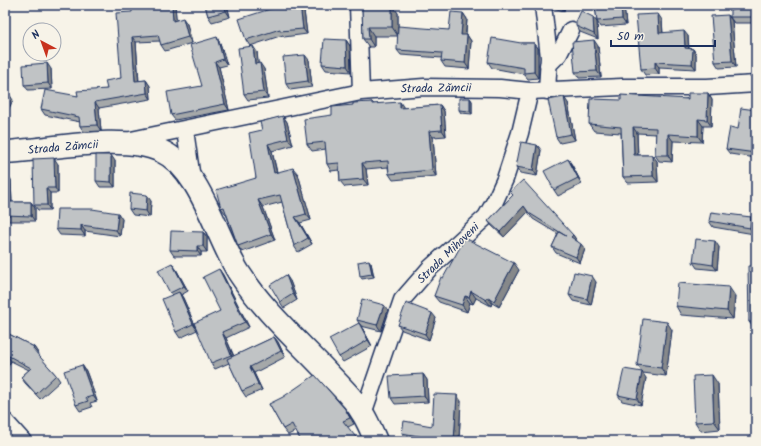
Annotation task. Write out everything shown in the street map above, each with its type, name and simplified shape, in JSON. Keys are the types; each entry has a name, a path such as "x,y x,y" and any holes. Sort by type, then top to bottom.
{"main road":[{"name":"Strada Zămcii","path":"5,152 121,142 159,150 171,156 192,179 228,254 258,299 278,323 345,391 363,414 376,441"}],"street":[{"path":"358,5 361,92"},
{"path":"543,5 548,50 547,91"},
{"path":"548,65 562,48 571,30"},
{"name":"Strada Zămcii","path":"121,142 185,130 361,92 395,89 459,87 547,91 622,86 707,87 756,84"},
{"name":"Strada Mihoveni","path":"363,414 402,300 429,268 486,216 495,201 505,179 520,133 530,91"},
{"path":"185,130 192,179"},
{"path":"5,421 23,441"}],"building":[{"path":"132,5 172,5 173,21 183,18 188,37 161,45 158,35 132,37 135,81 146,80 147,93 95,102 97,125 80,126 79,117 41,109 45,90 78,96 77,91 107,89 105,81 121,78 116,13 132,12"},
{"path":"205,5 224,5 226,11 208,16"},
{"path":"300,5 303,29 280,31 280,29 246,40 239,19 270,9"},
{"path":"362,5 392,5 392,27 368,27 369,39 363,39"},
{"path":"595,5 621,5 622,19 597,21"},
{"path":"733,5 756,5 756,49 753,17 730,17 730,10 733,10"},
{"path":"581,11 593,17 594,34 576,26 576,22"},
{"path":"451,12 463,13 461,35 467,35 465,63 441,61 442,53 397,50 398,26 449,30"},
{"path":"658,14 659,33 684,31 685,48 693,49 692,64 655,62 655,68 641,69 636,15"},
{"path":"728,15 732,61 715,62 711,16"},
{"path":"217,37 223,59 215,62 225,104 171,115 167,92 202,86 190,45"},
{"path":"492,38 521,43 534,43 534,72 524,73 524,68 488,62"},
{"path":"324,39 346,40 347,66 322,64"},
{"path":"594,40 597,71 575,72 572,42"},
{"path":"253,46 255,64 260,63 264,92 244,94 238,48"},
{"path":"305,55 308,81 286,84 283,57"},
{"path":"47,63 48,83 24,85 23,65"},
{"path":"5,92 9,94 5,102"},
{"path":"688,93 708,93 707,120 698,119 698,136 668,134 668,155 655,155 656,128 633,127 634,155 652,155 653,176 623,177 621,127 589,124 590,99 621,100 621,95 688,99"},
{"path":"564,97 571,134 556,137 548,100"},
{"path":"459,98 470,98 470,111 459,110"},
{"path":"372,102 372,104 400,102 400,108 440,105 442,130 429,131 432,170 389,174 388,161 362,163 363,179 340,181 339,163 327,164 325,142 307,144 304,119 332,115 332,107 353,105 353,103"},
{"path":"741,108 756,110 754,131 756,131 756,153 726,149 730,127 738,129"},
{"path":"283,116 288,139 268,144 274,173 293,168 306,214 295,217 308,238 294,246 280,195 258,200 271,234 238,246 224,207 221,208 216,190 256,178 249,133 262,130 260,122"},
{"path":"521,142 537,145 533,170 516,167"},
{"path":"96,155 111,155 111,182 96,181"},
{"path":"54,158 55,188 46,188 47,205 34,205 33,159"},
{"path":"568,159 578,178 554,190 544,171"},
{"path":"5,174 7,174 8,198 5,198"},
{"path":"523,180 573,235 571,237 581,244 576,257 552,247 559,232 566,236 529,213 524,206 500,232 488,221 513,195 510,192"},
{"path":"130,193 147,195 146,211 129,209"},
{"path":"5,202 31,202 31,216 5,215"},
{"path":"57,209 92,209 118,213 116,230 81,225 81,230 56,229"},
{"path":"711,212 751,217 750,228 709,221"},
{"path":"171,231 203,232 203,246 197,246 197,251 170,250"},
{"path":"465,238 514,263 494,301 488,297 486,300 471,291 469,297 465,296 462,305 434,296 441,277 443,278"},
{"path":"696,239 715,241 713,265 693,262"},
{"path":"369,260 372,274 360,276 358,262"},
{"path":"172,263 184,286 170,293 158,270"},
{"path":"748,266 756,266 756,322 749,322"},
{"path":"219,269 245,322 222,332 231,355 211,363 194,323 220,311 203,277"},
{"path":"574,272 592,276 587,299 569,295"},
{"path":"286,275 293,294 280,302 270,285"},
{"path":"678,283 729,287 727,311 676,306"},
{"path":"179,292 193,324 176,332 162,299"},
{"path":"362,299 384,305 377,325 357,320"},
{"path":"406,303 432,313 425,334 398,325"},
{"path":"643,319 667,322 661,368 637,365"},
{"path":"359,323 368,340 339,357 329,339"},
{"path":"5,332 34,347 33,349 56,375 36,394 21,377 31,368 7,355 5,359"},
{"path":"274,337 281,351 250,367 258,384 242,391 227,359"},
{"path":"82,365 93,396 86,398 88,401 76,405 64,371"},
{"path":"624,369 642,372 637,399 618,395"},
{"path":"423,374 424,396 391,398 389,376"},
{"path":"315,375 345,409 350,418 343,421 359,441 301,441 292,424 283,429 269,404 283,397"},
{"path":"712,375 714,421 695,422 693,376"},
{"path":"434,394 457,395 454,441 435,441 434,439 402,433 404,421 432,426"},
{"path":"104,438 106,441 99,441"}]}
